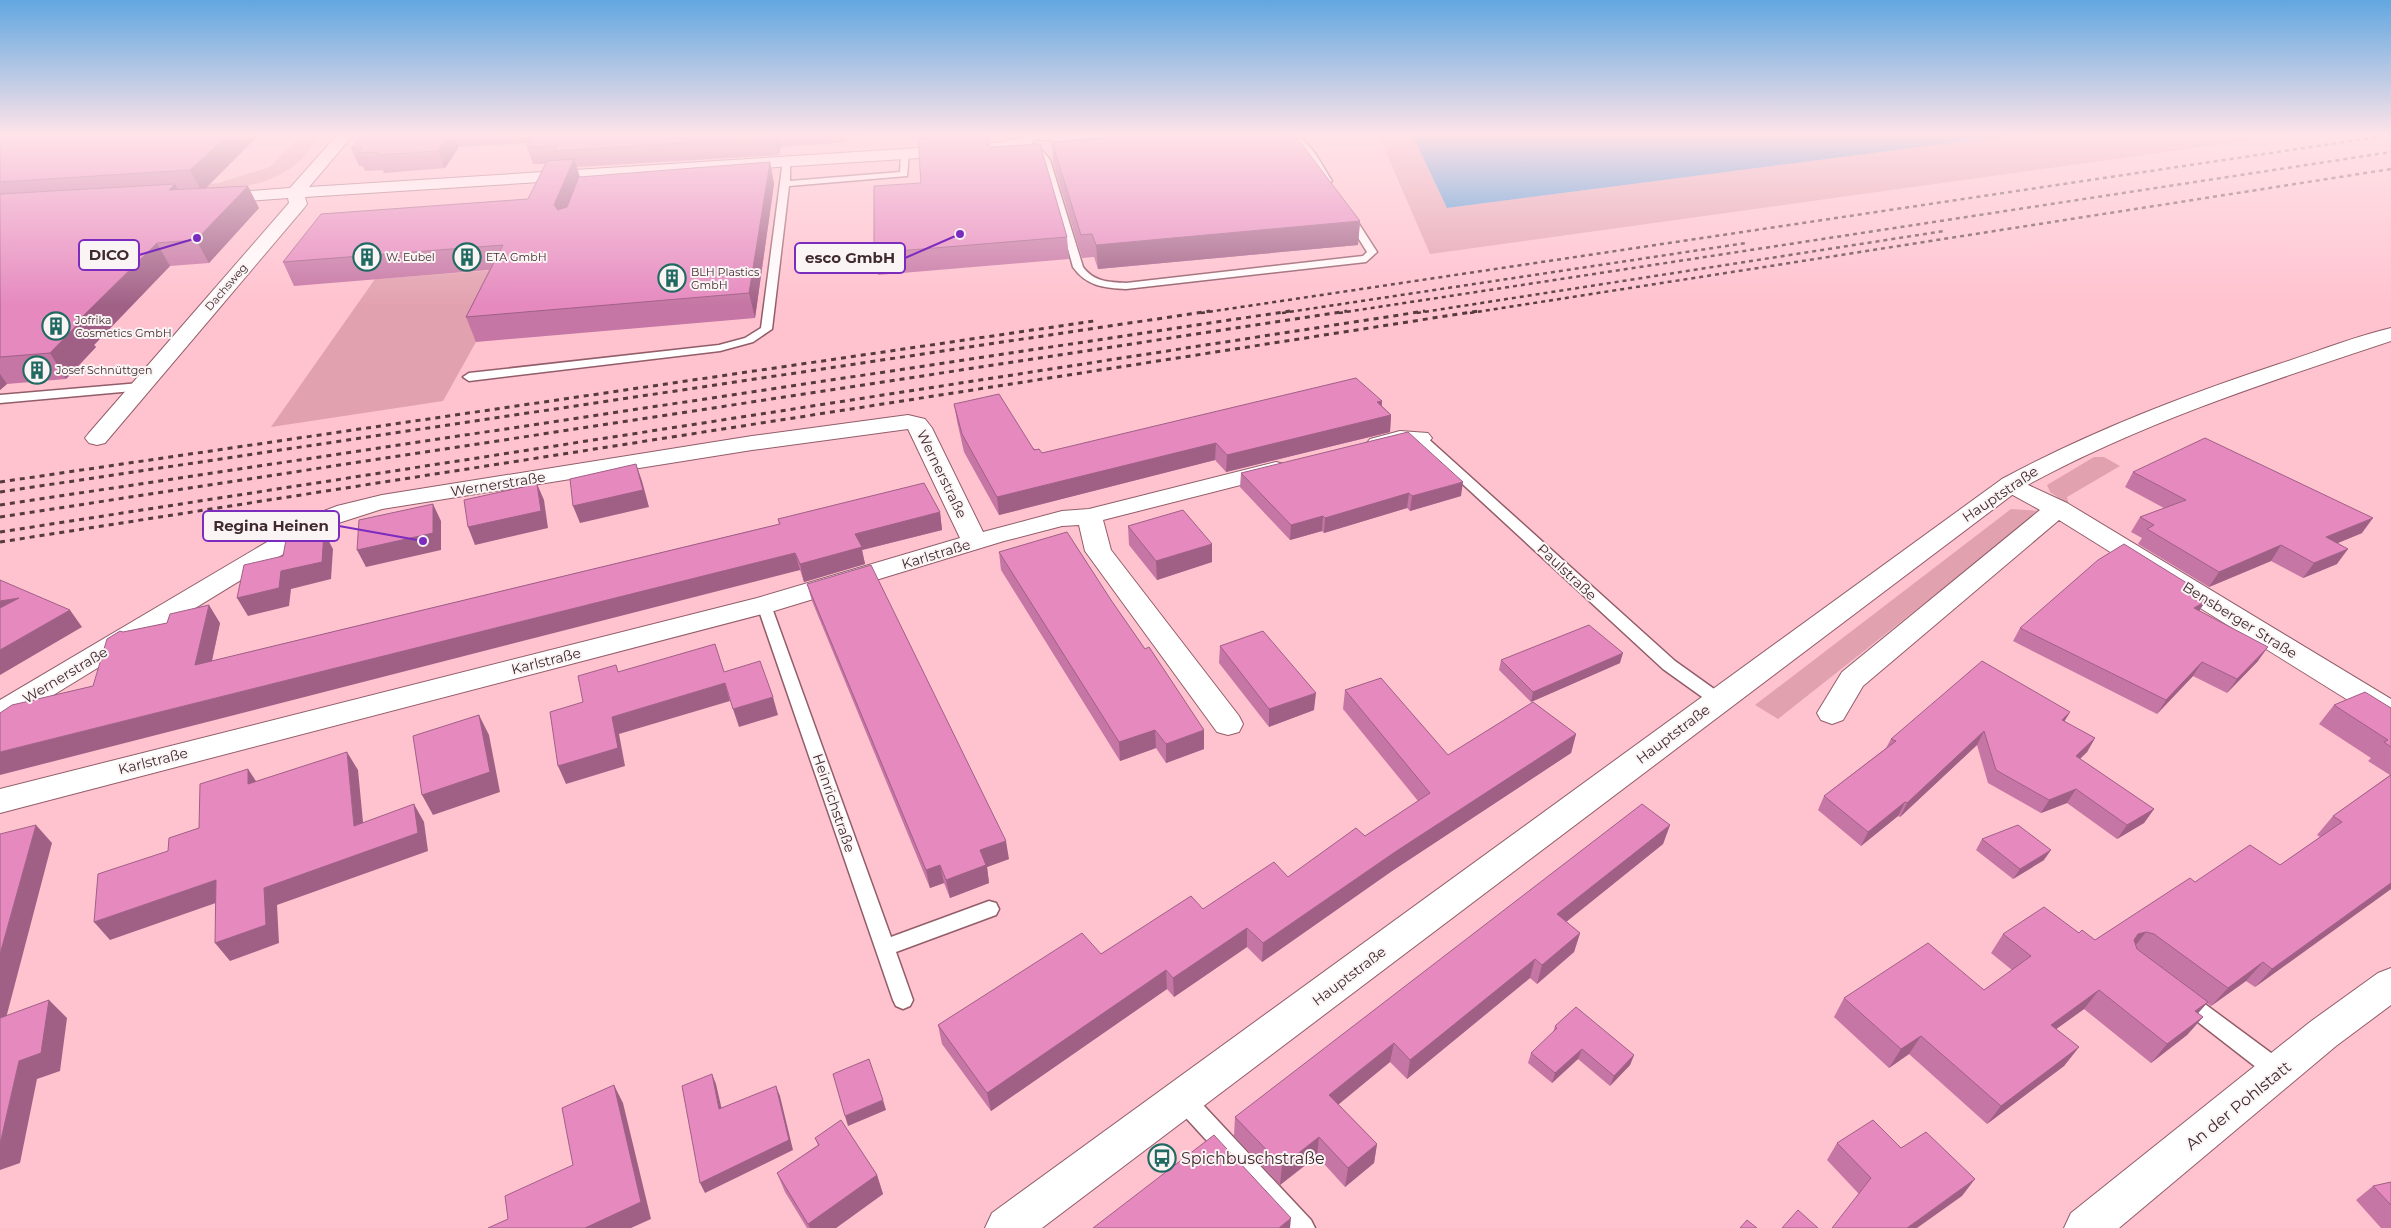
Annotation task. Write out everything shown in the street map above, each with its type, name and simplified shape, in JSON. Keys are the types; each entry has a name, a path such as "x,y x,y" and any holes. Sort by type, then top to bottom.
{"street":[{"path":"198,199 328,191"},
{"name":"Dachsweg","path":"96,438 298,204 295,193"},
{"name":"Hauptstraße","path":"1007,1228 2011,484 2063,455 2149,417 2391,334"},
{"name":"Wernerstraße","path":"0,714 320,520 382,502 771,440 908,422 917,424 921,428 975,542"},
{"path":"1353,450 1400,438 1420,438"},
{"name":"Karlstraße","path":"0,801 764,605 975,542 1062,519 1089,516 1296,464"},
{"name":"Bensberger Straße","path":"2011,484 2058,508 2391,712"},
{"path":"1832,713 1852,678 2058,508"},
{"path":"1089,516 1098,552 1228,724"},
{"name":"An der Pohlstatt","path":"2086,1228 2280,1072 2323,1034 2391,984"}],"lane":[{"path":"469,377 720,348 749,340 766,329 781,191"},
{"path":"1056,191 1078,267 1084,277 1098,284 1126,286 1366,259 1372,252 1342,204"},
{"path":"0,398 140,388"},
{"name":"Paulstraße","path":"1420,438 1669,665 1718,700"},
{"name":"Heinrichstraße","path":"764,605 904,1000"},
{"path":"885,948 988,909"},
{"path":"2170,989 2280,1072"},
{"path":"1183,1099 1303,1228"}],"shaded area":[{"path":"1403,191 1439,191 1447,208 1576,191 1882,191 1430,254"},
{"path":"511,269 476,342 443,401 271,427 375,279"},
{"path":"2094,457 2104,457 2120,466 2067,497 2069,505 2050,492 2047,485"},
{"path":"2011,509 2041,511 1778,719 1755,705"}],"water":[{"path":"1439,191 1576,191 1447,208"}],"building":[{"path":"47,191 243,191 196,240 157,243 76,323 80,322 50,353 0,357 0,194"},
{"path":"532,191 560,191 554,205 558,210 567,207 573,191 765,191 749,293 466,317 503,245 283,262 321,214 528,199"},
{"path":"874,191 1054,191 1067,237 874,253"},
{"path":"1067,191 1337,191 1360,221 1096,245 1092,234 1081,235"},
{"path":"1356,378 1382,401 1377,402 1391,415 1227,455 1216,443 997,497 962,434 954,404 999,394 1034,450 1039,449 1042,453"},
{"path":"1408,432 1463,482 1412,496 1409,493 1325,518 1323,516 1291,525 1241,473"},
{"path":"2205,438 2373,518 2326,537 2348,549 2314,563 2281,545 2219,572 2147,529 2154,525 2140,517 2186,500 2133,472"},
{"path":"636,464 643,490 573,506 570,479"},
{"path":"924,483 940,512 855,534 862,547 800,564 795,553 0,752 0,713 12,705 93,686 107,639 120,631 167,623 170,614 209,605 195,665 780,524 778,519"},
{"path":"537,484 541,511 468,527 464,500"},
{"path":"433,504 433,533 357,550 359,520"},
{"path":"1183,510 1212,544 1156,561 1128,526"},
{"path":"324,532 322,562 281,571 279,588 237,598 244,565 283,556 286,540"},
{"path":"1067,532 1111,600 1145,649 1149,647 1204,730 1166,744 1155,730 1119,742 999,552"},
{"path":"2124,544 2190,585 2182,588 2206,601 2194,608 2268,647 2237,679 2202,662 2166,700 2020,628 2098,560"},
{"path":"871,565 1006,841 980,850 986,865 946,880 940,865 926,870 807,584"},
{"path":"0,580 70,610 0,650 0,608 19,598 0,601"},
{"path":"1589,625 1623,653 1533,692 1501,660"},
{"path":"1263,631 1316,693 1269,709 1220,646"},
{"path":"715,644 724,672 760,661 773,697 733,709 725,683 612,717 618,748 558,766 550,712 583,702 578,676 616,665 618,672"},
{"path":"1982,661 2070,712 2062,720 2095,738 2076,756 2154,809 2127,825 2076,789 2049,800 1996,770 1984,731 1907,803 1905,802 1868,832 1824,796 1896,741 1891,739"},
{"path":"1381,678 1448,755 1533,702 1576,734 1395,852 1263,943 1247,928 1173,978 1166,970 987,1093 938,1025 1082,933 1101,954 1191,896 1203,909 1274,862 1288,877 1356,828 1365,836 1430,793 1345,690"},
{"path":"2365,692 2391,708 2391,747 2384,742 2388,740 2334,705"},
{"path":"479,715 490,772 422,795 413,736"},
{"path":"347,752 354,826 414,804 418,833 264,888 266,925 215,943 216,880 94,922 98,874 168,851 169,838 199,828 200,784 248,769 248,784"},
{"path":"2391,775 2391,883 2272,969 2263,962 2228,988 2154,934 2146,932 2138,934 2134,940 2137,949 2208,1002 2195,1011 2203,1017 2167,1044 2099,990 2051,1025 2079,1047 2001,1106 1921,1036 1901,1049 1844,998 1928,943 1984,990 2031,956 2003,934 2044,907 2079,933 2082,930 2095,940 2190,878 2195,882 2250,845 2280,865 2342,822 2333,816"},
{"path":"1642,804 1670,825 1557,914 1580,933 1542,965 1535,959 1410,1060 1394,1043 1329,1095 1377,1144 1348,1168 1319,1137 1282,1166 1235,1117"},
{"path":"36,825 0,954 0,834"},
{"path":"2018,825 2051,850 2020,869 1982,839"},
{"path":"49,1000 41,1053 19,1061 0,1144 0,1018"},
{"path":"1576,1007 1634,1055 1614,1076 1582,1049 1555,1073 1531,1053 1557,1028 1555,1026"},
{"path":"869,1059 883,1100 845,1116 833,1074"},
{"path":"712,1074 719,1109 776,1086 789,1140 700,1183 682,1086"},
{"path":"614,1085 641,1202 585,1228 488,1228 508,1219 505,1196 573,1165 562,1108"},
{"path":"841,1120 877,1175 808,1224 777,1173 819,1145 815,1138"},
{"path":"1873,1120 1901,1148 1926,1132 1975,1179 1907,1228 1832,1228 1871,1178 1837,1143"},
{"path":"1214,1135 1291,1218 1279,1228 1093,1228"},
{"path":"2391,1182 2391,1205 2373,1186"},
{"path":"1798,1210 1818,1228 1782,1228"},
{"path":"1747,1220 1757,1228 1740,1228"}],"railway":[{"path":"1201,313 2015,191"},
{"path":"1339,313 2134,191"},
{"path":"1470,313 2248,191"},
{"path":"1417,313 1944,231"},
{"path":"1282,313 1746,243"},
{"path":"0,492 1210,311"},
{"path":"0,505 1290,311"},
{"path":"0,517 1347,311"},
{"path":"0,532 1425,311"},
{"path":"0,542 1478,311"},
{"path":"0,482 1094,321"}],"place":[{"name":"esco GmbH","path":"960,234"},
{"name":"DICO","path":"197,238"},
{"name":"W. Eubel","path":"367,257"},
{"name":"ETA GmbH","path":"467,257"},
{"name":"BLH Plastics GmbH","path":"672,278"},
{"name":"Jofrika Cosmetics GmbH","path":"56,326"},
{"name":"Josef Schnüttgen","path":"37,370"},
{"name":"Regina Heinen","path":"423,541"},
{"name":"Spichbuschstraße","path":"1162,1158"}]}
